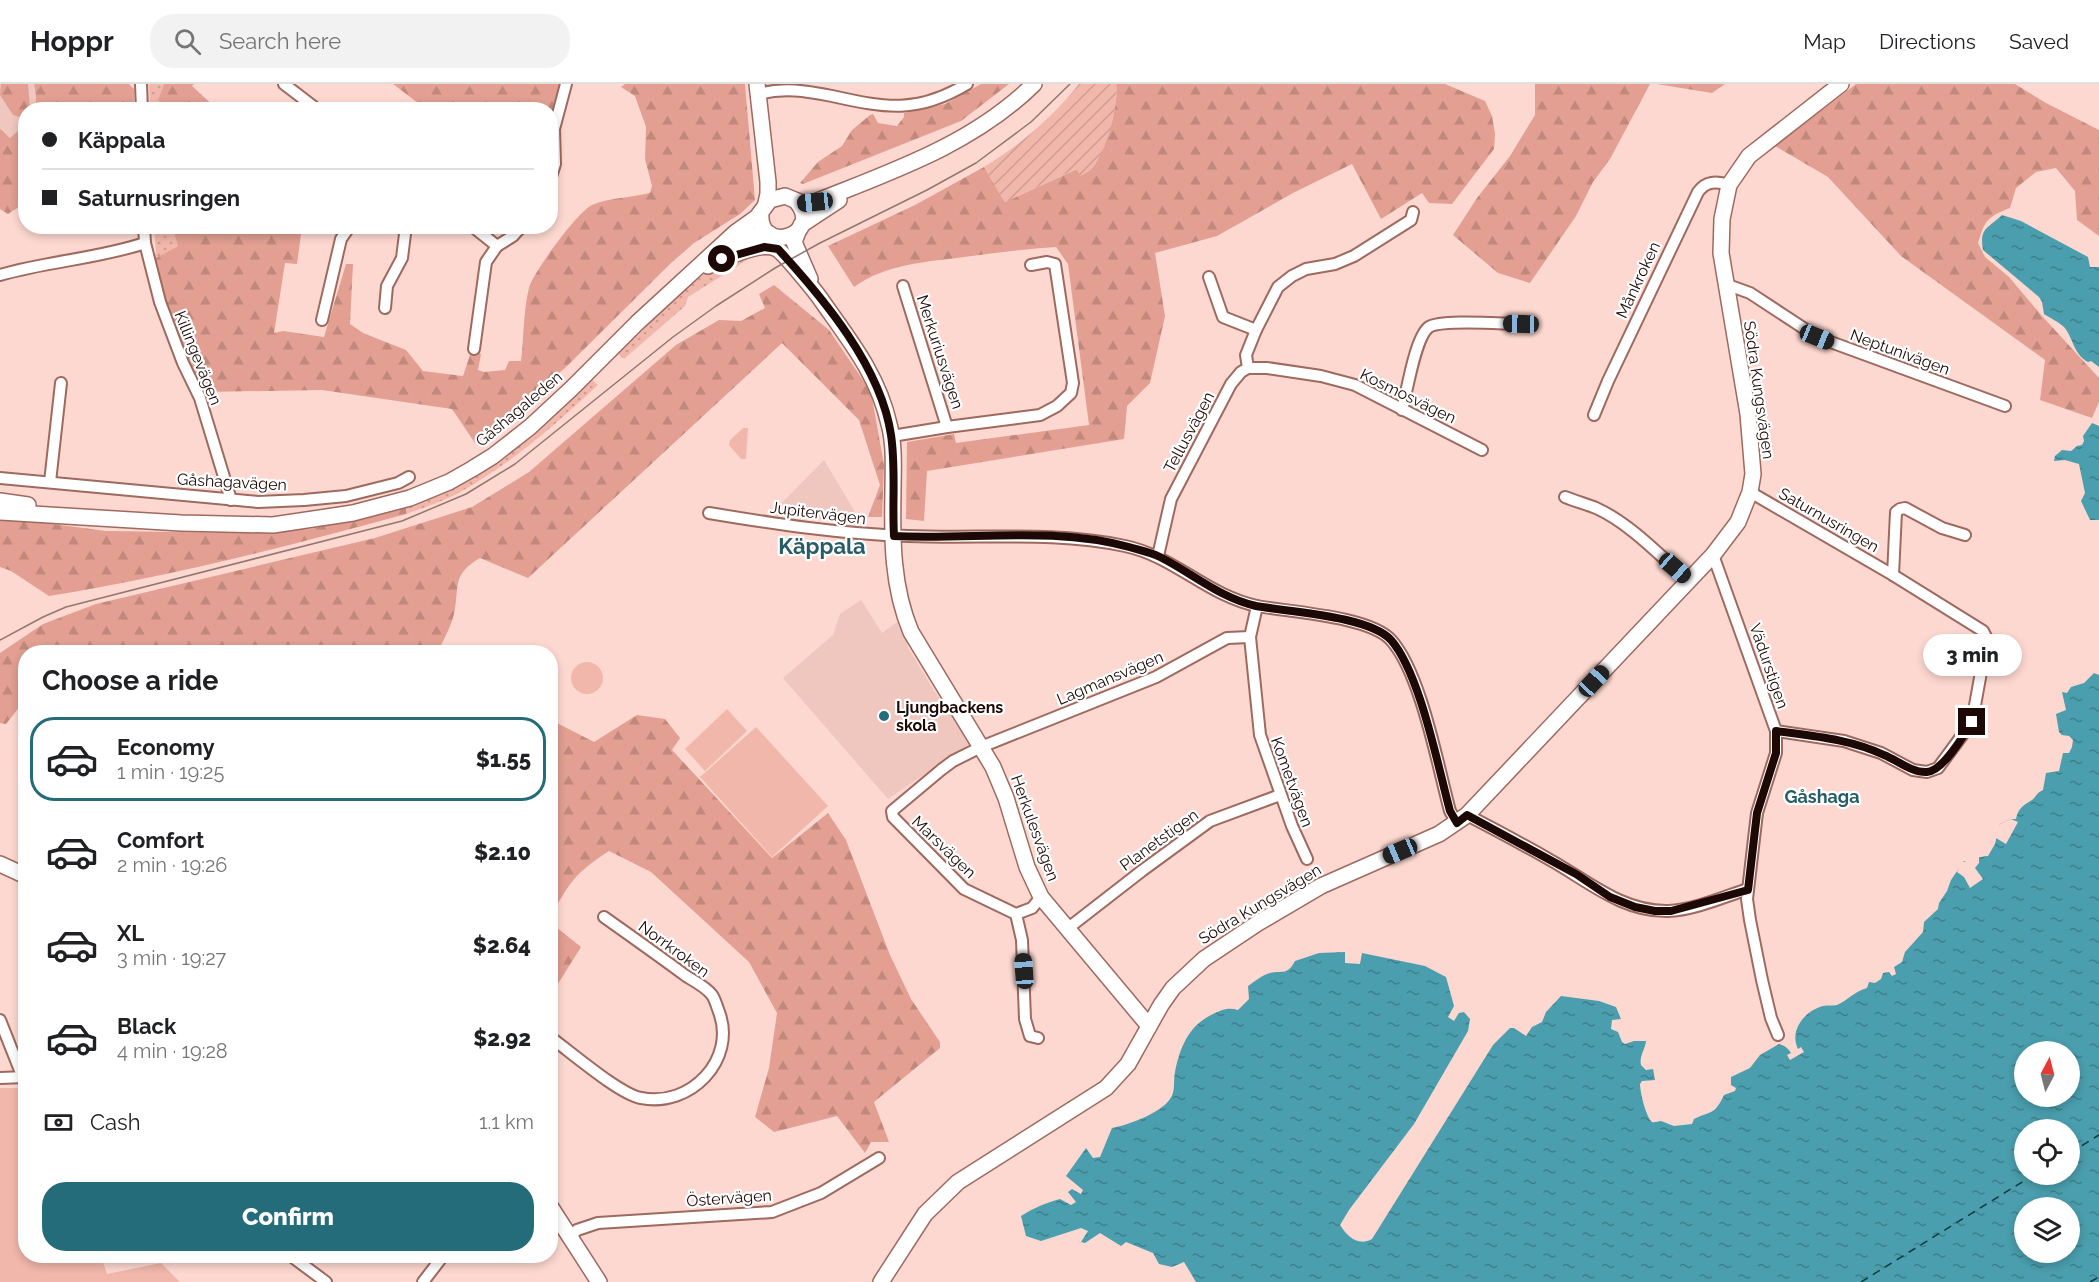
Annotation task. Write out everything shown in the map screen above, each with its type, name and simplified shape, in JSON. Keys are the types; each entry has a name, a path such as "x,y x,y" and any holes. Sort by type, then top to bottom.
{"street":[{"path":"141,84 142,102"},
{"path":"558,114 566,84"},
{"path":"685,280 705,267 740,253 764,247 774,240 762,223 768,194 758,89 792,89 874,105 904,107 938,100 967,84"},
{"name":"Gåshagaleden","path":"0,512 248,526 296,523 370,509 429,490 493,456 530,427 637,323 776,196 802,204 815,202 867,182 947,147 978,129 1004,111 1034,84"},
{"name":"Södra Kungsvägen","path":"881,1282 925,1215 958,1182 1106,1088 1128,1064 1173,988 1204,959 1321,886 1439,834 1462,819 1713,555 1737,522 1750,492 1753,474 1752,450 1725,285 1721,233 1729,184 1749,156 1841,84"},
{"path":"288,85 308,102"},
{"path":"765,148 781,190 802,212 800,227"},
{"name":"Gåshagaleden","path":"719,250 759,234 774,240 788,237 867,182"},
{"name":"Månkroken","path":"1594,415 1698,192 1706,183 1729,184"},
{"path":"1248,368 1246,355 1278,287 1306,269 1335,264 1354,256 1411,220 1413,212"},
{"name":"Herkulesvägen","path":"800,227 794,242 814,290"},
{"name":"Killingevägen","path":"144,234 160,302 179,353 200,398 231,500"},
{"path":"322,320 340,239 346,234"},
{"path":"385,308 387,286 402,258 405,234"},
{"path":"482,234 497,246"},
{"path":"474,349 486,262 497,246 512,234"},
{"name":"Herkulesvägen","path":"774,240 845,332 866,363 880,394 892,436 895,579 904,616 921,649 1000,781 1024,858 1041,897 1149,1026"},
{"path":"0,275 34,266 108,254 145,243"},
{"name":"Merkuriusvägen","path":"892,436 1040,415 1057,406 1071,393 1073,383 1055,264 1047,262 1031,265"},
{"path":"1209,277 1223,317 1256,330"},
{"name":"Neptunivägen","path":"1725,285 1750,294 1817,337 2005,406"},
{"name":"Merkuriusvägen","path":"903,286 947,427"},
{"path":"1402,410 1419,341 1428,328 1441,323 1521,324"},
{"name":"Kosmosvägen","path":"1248,368 1267,368 1321,376 1355,385 1482,450"},
{"name":"Tellusvägen","path":"1158,556 1171,499 1231,384 1241,372 1248,368"},
{"path":"50,482 61,383"},
{"name":"Gåshagavägen","path":"0,478 231,500 282,502 346,496 398,483 408,477"},
{"name":"Saturnusringen","path":"1750,492 1893,575 1983,631 1986,639 1972,722 1938,768 1927,772 1913,770 1881,753 1844,741 1776,731"},
{"path":"1565,497 1596,508 1613,518 1646,543 1689,581"},
{"name":"Gåshagaleden","path":"0,501 120,519"},
{"name":"Saturnusringen","path":"1893,575 1896,512 1900,509 1905,508 1942,528 1965,535"},
{"name":"Jupitervägen","path":"709,513 854,533 894,536 1027,535 1081,538 1127,546 1158,556 1218,592 1257,606 1347,620 1367,626 1390,639 1405,662 1416,687 1450,811 1462,819"},
{"name":"Vädurstigen","path":"1713,555 1776,731 1776,753 1757,813 1748,890 1750,920 1760,969 1771,1018 1778,1035"},
{"name":"Kometvägen","path":"1257,606 1250,638 1260,735 1280,795 1307,859"},
{"name":"Lagmansvägen","path":"981,747 1156,677 1227,638 1250,638"},
{"name":"Marsvägen","path":"981,747 953,761 926,781 897,806 892,815 963,889 1016,914"},
{"name":"Planetstigen","path":"1067,929 1210,821 1280,795"},
{"path":"1462,819 1567,869 1610,897 1635,907 1671,911 1748,890"},
{"path":"0,864 18,872"},
{"path":"1038,1038 1030,1036 1027,1029 1022,940 1016,914 1032,908 1041,897"},
{"name":"Norrkroken","path":"558,1043 627,1094 653,1100 677,1096 699,1083 710,1071 722,1047 721,1019 712,994 604,917"},
{"path":"0,1020 18,1063"},
{"path":"0,1078 18,1077"},
{"name":"Östervägen","path":"571,1236 577,1230 598,1223 772,1212 820,1193 879,1158"},
{"path":"558,1217 599,1282"},
{"path":"300,1263 326,1282"},
{"path":"423,1282 438,1263"}],"shaded area":[{"path":"0,84 34,84 36,102 18,102 18,131 10,138 2,129 0,130"},
{"path":"149,84 164,84 158,100 160,102 150,102"},
{"path":"1079,84 1116,84 1114,116 1098,159 1092,168 1081,176 1076,169 1005,202 984,167 1035,130"},
{"path":"155,234 174,234 178,246 154,259 156,252"},
{"path":"753,254 688,297 685,306 624,359 618,354 679,295 706,273"},
{"path":"591,379 598,385 516,455 455,495 406,514 406,507 476,474 499,460 554,416"},
{"path":"743,428 748,428 746,459 741,459 729,445 730,440"},
{"path":"824,460 861,522 770,515"},
{"name":"Ljungbackens skola","path":"861,600 882,633 900,620 908,640 907,646 933,689 971,743 888,799 783,678 833,635 840,614"},
{"path":"587,662 598,667 603,678 598,689 587,694 576,689 571,678 576,667"},
{"path":"727,709 747,731 705,771 685,749"},
{"path":"756,727 828,806 772,857 700,777"},
{"path":"0,1088 18,1088 18,1263 103,1263 107,1274 161,1263 180,1282 0,1282"}],"green space":[{"path":"1,84 28,84 30,102 18,102 18,116 13,115 0,95"},
{"path":"34,84 129,84 134,89 134,102 36,102"},
{"path":"164,84 194,84 192,86 209,102 160,102 158,100"},
{"path":"393,84 562,84 558,102 417,102"},
{"path":"625,84 745,84 755,200 740,214 694,243 567,366 521,408 475,443 452,409 322,390 203,392 171,323 154,259 178,246 174,234 301,234 297,264 285,263 274,333 283,331 324,337 346,264 353,264 350,324 363,333 406,350 423,371 463,376 470,355 477,352 481,354 478,370 484,372 505,370 509,361 521,361 529,288 556,244 592,205 606,200 650,193 652,186 645,159 646,127 635,96 621,87"},
{"path":"981,84 1009,84 961,121 803,184 800,183 818,162 842,146 852,130 870,115 873,114 878,123 897,126 904,117 904,113 945,104"},
{"path":"1116,84 1445,84 1485,101 1492,116 1495,134 1494,149 1452,204 1429,203 1422,193 1381,219 1352,164 1293,193 1217,236 1155,253 1165,316 1150,383 1127,406 1124,439 927,471 924,521 906,519 907,442 954,434 956,443 1089,425 1068,264 1056,247 1021,250 907,265 879,273 854,287 828,246 915,205 984,167 1005,202 1077,169 1081,175 1087,172 1098,159 1107,139 1116,103"},
{"path":"1535,84 1650,84 1576,216 1530,283 1498,273 1453,235 1477,198 1510,156 1535,115"},
{"path":"1657,84 1725,84 1712,93"},
{"path":"1856,84 2015,84 2099,130 2099,236 2077,220 2075,191 2056,168 2036,172 2016,188 2010,208 1988,220 1978,243 1985,257 2009,277 2099,378 2099,402 2092,418 2040,400 2045,360 1901,256 1828,177 1775,146"},
{"path":"0,130 10,138 18,131 18,208 8,214 0,209"},
{"path":"774,285 829,330 871,392 884,465 882,517 868,517 880,485 859,420 782,343 528,578 480,558 471,564 458,582 453,619 441,645 18,645 18,709 6,724 0,723 0,653 43,624 96,604 375,538 472,507 529,472 676,345 719,320 741,321 765,308 759,294"},
{"path":"406,507 406,514 273,549 139,580 49,596 11,571 0,567 0,517 106,531 246,533 310,529"},
{"path":"637,715 665,719 680,738 672,750 772,858 828,813 846,840 890,955 911,999 940,1042 940,1048 874,1102 889,1142 871,1142 865,1153 837,1116 774,1132 755,1117 769,1068 777,1013 749,962 651,872 609,851 574,879 558,904 558,724 594,742"},
{"path":"558,929 581,947 558,984"}],"water":[{"path":"2002,215 2021,221 2088,257 2090,267 2099,267 2099,367 2079,355 2064,327 2044,314 2039,297 1983,250 1984,232"},
{"path":"2092,423 2099,426 2099,520 2090,520 2081,501 2085,493 2079,464 2065,460 2054,461 2055,456 2062,450 2071,451 2082,445 2083,436"},
{"path":"2094,673 2099,675 2099,1282 1196,1282 1184,1262 1172,1267 1159,1264 1153,1253 1126,1242 1121,1246 1100,1233 1085,1243 1081,1242 1088,1231 1081,1228 1041,1241 1026,1236 1021,1216 1060,1199 1071,1205 1076,1202 1068,1192 1072,1189 1081,1194 1083,1190 1066,1176 1086,1148 1093,1158 1100,1157 1112,1128 1152,1114 1166,1104 1173,1093 1180,1054 1191,1031 1197,1025 1221,1010 1238,1010 1249,999 1248,986 1261,977 1270,973 1287,971 1295,961 1319,953 1345,952 1345,963 1360,964 1362,953 1425,966 1446,977 1454,1006 1448,1017 1454,1021 1459,1013 1464,1012 1470,1019 1468,1031 1414,1124 1340,1225 1353,1239 1362,1242 1372,1239 1493,1045 1510,1028 1526,1036 1532,1027 1542,1022 1546,1012 1561,996 1599,1001 1616,1007 1621,1019 1612,1020 1611,1029 1618,1032 1622,1042 1625,1044 1646,1041 1641,1065 1646,1070 1653,1069 1655,1080 1642,1081 1640,1084 1650,1119 1652,1122 1661,1121 1674,1126 1692,1124 1694,1119 1715,1109 1724,1095 1735,1091 1736,1088 1731,1085 1731,1077 1750,1068 1760,1055 1779,1044 1790,1051 1791,1053 1787,1055 1790,1060 1804,1052 1801,1047 1798,1049 1795,1035 1800,1023 1810,1012 1823,1006 1841,1003 1867,988 1869,982 1875,983 1881,979 1883,973 1889,972 1892,976 1896,974 1894,967 1902,962 1905,952 1923,932 1924,922 1938,909 1951,880 1964,861 1988,856 1995,844 2000,824 2016,819 2022,807 2043,790 2046,773 2059,771 2063,753 2069,753 2073,740 2059,732 2056,714 2066,710 2062,692 2067,693 2071,687 2084,683"}],"pier":[{"path":"2011,819 2018,822 2006,844 1996,838 1996,833 2000,824"},
{"path":"1979,856 1979,863 1975,868 1983,879 1970,888 1964,877 1957,872 1961,863"}],"ferry route":[{"path":"2080,1147 2099,1135"},
{"path":"1861,1282 2017,1185"},
{"path":"2090,1282 2099,1277"}],"tram line":[{"path":"0,640 66,607 402,521 466,494 515,464 673,337 716,306 775,268 820,243 976,163 1031,122 1070,84"}],"place":[{"name":"Ljungbackens skola","path":"884,716"}],"district":[{"name":"Käppala","path":"822,546"},
{"name":"Gåshaga","path":"1822,796"}],"route":[{"path":"722,259 764,247 778,249 814,290 861,355 880,394 892,436 894,536 1027,535 1081,538 1127,546 1158,556 1218,592 1249,604 1347,620 1367,626 1390,639 1405,662 1416,687 1450,811 1457,823 1467,815 1530,848 1576,874 1610,897 1624,903 1655,911 1671,911 1748,890 1757,813 1776,753 1776,731 1844,741 1881,753 1913,770 1927,772 1938,768 1972,722"}]}
